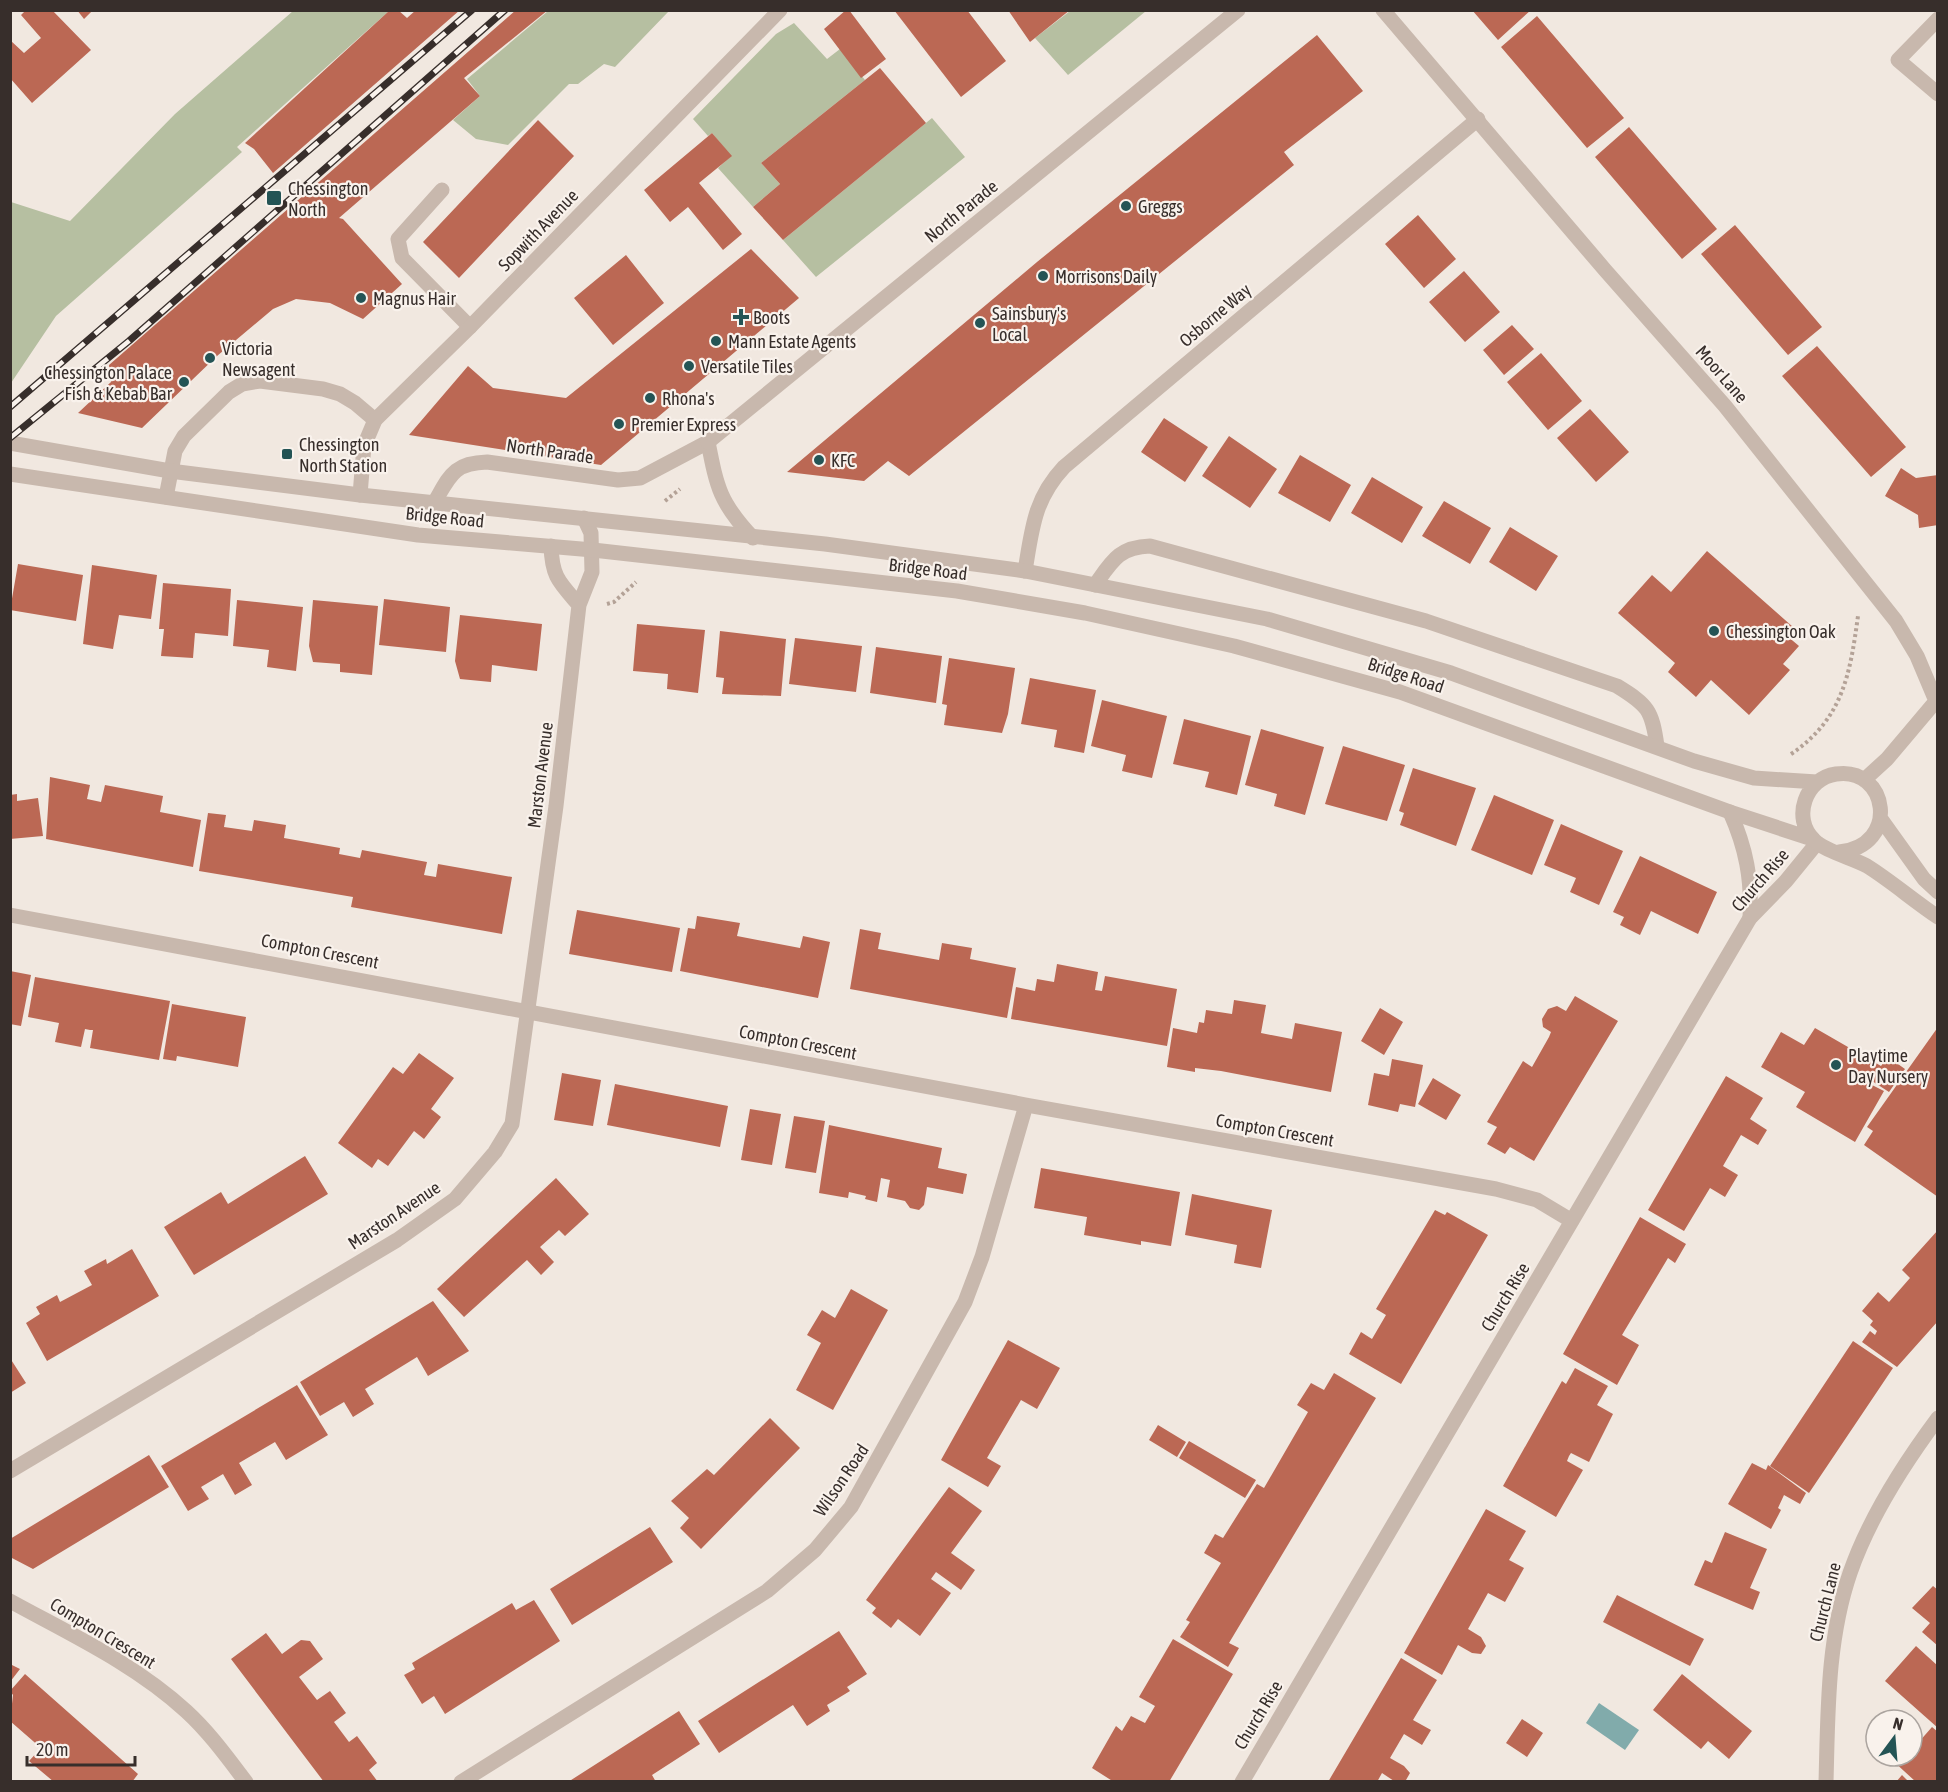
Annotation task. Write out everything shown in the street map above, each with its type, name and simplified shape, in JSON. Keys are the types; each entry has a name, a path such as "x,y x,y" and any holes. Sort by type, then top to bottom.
{"street":[{"name":"Sopwith Avenue","path":"360,495 364,446 375,420 470,327 780,10"},
{"name":"North Parade","path":"434,503 450,476 458,468 472,463 487,462 618,480 640,478 708,442 1238,10"},
{"name":"Moor Lane","path":"1383,10 1605,270 1725,406 1896,621 1917,656 1937,701 1887,759 1864,780"},
{"path":"1938,19 1898,60 1938,94"},
{"name":"Osborne Way","path":"1025,571 1036,509 1048,485 1064,467 1478,119"},
{"path":"442,190 399,239 402,258 470,327"},
{"path":"166,497 175,451 184,436 229,392 242,384 260,381 322,389 340,394 375,420"},
{"path":"708,442 715,481 722,499 733,517 753,538"},
{"name":"Bridge Road","path":"10,443 170,471 360,495 825,544 1025,571 1302,629 1451,673 1694,761 1754,778 1817,782"},
{"name":"Bridge Road","path":"10,474 418,535 593,550 957,591 1084,613 1234,645 1400,692 1815,841"},
{"name":"Marston Avenue","path":"10,1471 398,1240 455,1199 495,1152 512,1124 556,806 579,605 592,572 591,533 584,518"},
{"path":"551,546 555,578 579,605"},
{"path":"1095,585 1113,558 1132,547 1149,546 1426,621 1617,686 1643,702 1653,722 1657,746"},
{"path":"1839,852 1854,851 1867,844 1876,833 1881,819 1881,804 1875,790 1864,780 1856,776 1835,774 1817,782 1807,794 1803,809 1804,825 1815,841 1868,867 1938,917"},
{"path":"1730,812 1742,839 1748,862 1751,888 1750,918"},
{"path":"1881,819 1924,879 1938,892"},
{"name":"Church Rise","path":"1242,1782 1750,918 1786,881 1815,841"},
{"name":"Compton Crescent","path":"10,915 1026,1105 1496,1189 1537,1200 1572,1221"},
{"name":"Wilson Road","path":"461,1782 767,1591 815,1550 851,1507 965,1302 982,1257 1026,1105"},
{"name":"Church Lane","path":"1826,1782 1829,1680 1837,1626 1850,1573 1875,1516 1938,1418"},
{"name":"Compton Crescent","path":"10,1600 124,1664 185,1710 218,1744 246,1782"}],"path":[{"path":"579,605 597,606 614,602 641,578"},
{"path":"1754,778 1802,747 1818,732 1837,704 1852,657 1864,579"}],"green space":[{"path":"293,11 389,11 237,147 242,152 56,316 11,383 11,202 70,221 175,114"},
{"path":"548,11 669,11 615,67 604,64 578,84 569,84 508,145 476,139 453,120 480,96 467,79"},
{"path":"1070,11 1146,11 1068,75 1035,38"},
{"path":"794,23 827,59 840,49 865,80 761,163 780,184 753,207 718,168 731,156 712,133 708,136 693,119 776,34"},
{"path":"932,118 965,157 816,277 783,240"}],"water":[{"path":"1599,1703 1639,1730 1625,1750 1586,1723"}],"building":[{"path":"26,10 52,10 91,50 32,103 10,78 10,40 24,53 41,38 21,15"},
{"path":"77,10 93,10 84,19"},
{"path":"390,10 398,10 407,18 416,10 460,10 273,173 254,149 245,143"},
{"path":"516,10 548,10 464,78 480,96 339,218 343,219 402,284 363,319 330,303 296,299 273,309 217,356 142,428 78,413 111,382 109,365"},
{"path":"846,10 849,10 886,59 861,78 824,29"},
{"path":"894,10 967,10 1006,61 961,97"},
{"path":"1008,10 1070,10 1030,42"},
{"path":"1472,10 1531,10 1498,40"},
{"path":"1537,16 1624,118 1587,148 1501,47"},
{"path":"1317,35 1363,91 1284,152 1294,165 909,476 888,461 864,481 787,472 1037,262"},
{"path":"880,68 926,123 783,240 753,207 780,184 761,163"},
{"path":"538,120 574,156 459,278 423,242"},
{"path":"1629,127 1717,229 1682,259 1595,157"},
{"path":"712,133 732,156 699,183 742,234 723,250 688,207 670,222 644,190"},
{"path":"1418,215 1456,259 1424,288 1385,244"},
{"path":"1735,225 1822,327 1788,355 1701,254"},
{"path":"751,249 799,298 601,465 409,435 468,366 493,388 566,398"},
{"path":"626,255 664,303 613,345 574,298"},
{"path":"1464,271 1500,312 1465,342 1429,302"},
{"path":"1512,325 1534,349 1504,375 1483,350"},
{"path":"1817,346 1906,447 1871,477 1782,376"},
{"path":"1541,353 1582,401 1548,430 1507,382"},
{"path":"1590,409 1629,452 1596,482 1557,438"},
{"path":"1164,418 1208,447 1185,482 1141,452"},
{"path":"1229,436 1277,469 1250,508 1202,476"},
{"path":"1300,455 1351,485 1330,522 1278,493"},
{"path":"1901,468 1916,478 1938,475 1938,525 1919,528 1918,515 1885,496"},
{"path":"1372,477 1423,507 1402,543 1351,513"},
{"path":"1444,501 1491,528 1470,564 1422,536"},
{"path":"1510,527 1558,556 1536,591 1489,562"},
{"name":"Chessington Oak","path":"1707,551 1793,627 1786,635 1799,646 1783,664 1790,670 1749,715 1711,680 1696,697 1668,672 1675,663 1618,613 1652,575 1671,592"},
{"path":"18,564 83,575 76,621 10,610"},
{"path":"92,565 157,575 151,619 119,615 113,649 83,644"},
{"path":"163,583 231,589 228,636 195,633 193,658 161,656 164,629 159,629"},
{"path":"384,599 450,607 446,652 379,645"},
{"path":"237,600 303,607 296,671 267,667 269,650 233,646"},
{"path":"313,600 378,606 372,675 340,672 340,664 313,662 309,646"},
{"path":"460,615 542,624 537,671 492,665 491,682 460,679 455,661"},
{"path":"637,624 705,630 698,693 667,689 668,674 633,671"},
{"path":"720,631 786,639 781,696 722,694 724,678 716,677"},
{"path":"795,638 862,646 856,692 789,684"},
{"path":"876,647 942,656 936,703 870,693"},
{"path":"949,658 1015,668 1008,714 1002,733 944,725 947,705 942,704"},
{"path":"1030,678 1096,690 1084,753 1054,747 1057,730 1021,724"},
{"path":"1102,700 1167,716 1152,778 1122,771 1126,755 1091,746"},
{"path":"1184,719 1251,736 1237,795 1205,787 1209,772 1173,764"},
{"path":"1261,729 1324,747 1305,815 1274,806 1277,794 1245,785"},
{"path":"1343,746 1405,765 1387,821 1325,804"},
{"path":"1413,768 1476,788 1456,846 1400,825 1404,813 1399,811"},
{"path":"50,777 90,785 87,799 101,802 105,785 163,796 160,812 201,820 193,867 46,839"},
{"path":"17,794 17,801 38,798 43,836 10,839 10,795"},
{"path":"1494,795 1554,820 1532,875 1471,850"},
{"path":"208,813 226,815 224,827 252,831 254,820 286,825 284,838 340,848 339,854 360,858 362,850 427,862 424,875 436,877 438,864 512,877 502,934 351,907 353,897 199,871"},
{"path":"1561,824 1623,851 1599,905 1570,892 1576,878 1544,865"},
{"path":"1640,856 1717,892 1698,934 1651,911 1640,935 1620,925 1624,917 1613,912"},
{"path":"577,910 680,928 672,972 569,954"},
{"path":"697,916 740,923 737,936 800,948 803,936 830,942 818,998 680,971 688,928 695,929"},
{"path":"860,929 881,933 878,949 939,960 942,943 972,948 970,959 1016,968 1007,1018 850,989"},
{"path":"1057,964 1098,972 1095,990 1102,991 1105,976 1177,989 1167,1046 1011,1019 1016,987 1035,991 1037,979 1054,982"},
{"path":"10,971 31,975 21,1026 10,1024"},
{"path":"35,977 170,1001 159,1060 90,1048 93,1030 85,1029 81,1047 55,1042 59,1023 28,1017"},
{"path":"1575,996 1618,1021 1534,1161 1510,1147 1505,1154 1487,1144 1497,1127 1487,1122 1523,1061 1532,1067 1549,1037 1551,1032 1543,1027 1542,1019 1548,1009 1557,1006 1566,1011"},
{"path":"1234,1000 1266,1005 1261,1033 1292,1039 1295,1023 1342,1032 1331,1092 1221,1071 1195,1068 1195,1072 1167,1067 1173,1028 1197,1033 1199,1022 1204,1023 1206,1010 1232,1014"},
{"path":"172,1004 246,1017 238,1067 177,1056 176,1061 163,1059"},
{"path":"1380,1008 1403,1022 1384,1055 1361,1041"},
{"path":"1938,1027 1938,1197 1864,1145 1873,1131 1867,1127"},
{"path":"1815,1028 1881,1066 1888,1057 1905,1069 1889,1092 1872,1081 1870,1084 1884,1091 1855,1142 1796,1107 1805,1092 1761,1067 1781,1032 1804,1045"},
{"path":"419,1053 454,1078 431,1109 441,1117 424,1139 414,1131 388,1166 378,1159 372,1168 338,1143 393,1067 403,1074"},
{"path":"1392,1059 1423,1065 1415,1107 1400,1104 1398,1112 1368,1105 1374,1073 1389,1076"},
{"path":"562,1073 601,1080 593,1126 554,1120"},
{"path":"1726,1076 1763,1098 1750,1119 1767,1130 1758,1145 1741,1135 1723,1166 1738,1175 1725,1197 1710,1188 1684,1231 1648,1210"},
{"path":"1433,1078 1461,1095 1446,1120 1418,1104"},
{"path":"615,1084 728,1106 720,1147 607,1125"},
{"path":"750,1109 781,1114 772,1165 741,1160"},
{"path":"794,1116 825,1121 816,1173 785,1168"},
{"path":"829,1125 942,1148 938,1168 967,1174 963,1194 927,1187 924,1205 919,1210 910,1208 905,1201 887,1197 890,1180 881,1178 877,1202 865,1199 866,1196 849,1192 848,1198 819,1193"},
{"path":"305,1156 328,1194 194,1275 164,1227 221,1192 228,1204"},
{"path":"1041,1168 1180,1192 1171,1246 1141,1241 1141,1245 1084,1235 1087,1217 1034,1208"},
{"path":"556,1178 589,1214 565,1236 559,1230 540,1247 554,1262 541,1275 527,1260 464,1317 437,1289"},
{"path":"1192,1194 1272,1210 1261,1268 1234,1263 1237,1245 1185,1235"},
{"path":"1435,1210 1445,1215 1447,1212 1488,1235 1401,1384 1349,1354 1361,1332 1372,1339 1386,1315 1376,1309"},
{"path":"1640,1217 1686,1244 1675,1263 1668,1258 1622,1335 1639,1345 1617,1385 1563,1354"},
{"path":"1938,1230 1938,1321 1897,1367 1862,1342 1870,1331 1875,1335 1877,1331 1870,1325 1873,1321 1862,1311 1878,1292 1889,1302 1910,1278 1902,1270"},
{"path":"132,1249 159,1296 47,1361 26,1323 40,1314 36,1307 57,1295 60,1302 92,1285 84,1271 106,1259 107,1264"},
{"path":"851,1289 888,1310 833,1410 796,1390 821,1343 807,1335 822,1310 835,1318"},
{"path":"433,1301 469,1351 428,1376 417,1357 365,1389 374,1404 353,1417 344,1402 320,1416 300,1382"},
{"path":"1008,1340 1060,1368 1037,1409 1021,1400 987,1458 1001,1466 988,1487 941,1460"},
{"path":"1853,1341 1893,1368 1809,1493 1770,1466"},
{"path":"10,1358 26,1383 10,1393"},
{"path":"1575,1368 1608,1386 1597,1405 1613,1414 1589,1462 1571,1453 1569,1456 1567,1461 1583,1470 1556,1517 1503,1486 1562,1381 1566,1384"},
{"path":"1334,1373 1376,1398 1229,1643 1239,1648 1228,1667 1180,1637 1190,1622 1186,1620 1221,1563 1204,1553 1215,1534 1223,1538 1257,1484 1264,1488 1308,1412 1297,1405 1311,1383 1324,1390"},
{"path":"297,1385 328,1435 286,1460 275,1442 239,1463 252,1485 235,1495 223,1474 201,1487 209,1499 188,1511 161,1466"},
{"path":"770,1418 800,1448 701,1549 680,1528 689,1518 671,1501 707,1469 714,1475"},
{"path":"1158,1425 1186,1442 1177,1457 1149,1440"},
{"path":"1189,1441 1256,1480 1245,1498 1179,1458"},
{"path":"149,1455 169,1487 33,1569 10,1557 10,1539"},
{"path":"1752,1463 1766,1470 1768,1465 1806,1493 1800,1504 1784,1495 1778,1508 1781,1510 1771,1529 1728,1504"},
{"path":"949,1487 982,1511 951,1553 975,1570 961,1590 936,1572 931,1579 951,1593 920,1636 898,1619 891,1628 872,1613 876,1608 866,1600"},
{"path":"1486,1509 1526,1531 1509,1560 1524,1568 1505,1602 1488,1593 1468,1629 1481,1637 1486,1646 1481,1654 1472,1653 1458,1645 1442,1675 1404,1653"},
{"path":"650,1527 673,1562 572,1625 550,1589"},
{"path":"1725,1532 1767,1549 1750,1588 1760,1592 1753,1610 1694,1585 1705,1560 1712,1563"},
{"path":"1933,1586 1938,1590 1938,1646 1922,1632 1930,1623 1912,1608"},
{"path":"1617,1595 1704,1639 1690,1666 1603,1622"},
{"path":"534,1600 560,1641 445,1714 434,1696 422,1704 404,1675 415,1669 412,1663 512,1603 516,1610"},
{"path":"839,1631 867,1674 847,1687 850,1691 827,1705 830,1711 807,1726 793,1705 719,1753 698,1721"},
{"path":"266,1633 282,1654 301,1640 310,1641 323,1659 299,1677 317,1700 330,1691 346,1713 334,1722 349,1742 357,1736 377,1763 369,1770 378,1782 324,1782 231,1659"},
{"path":"1173,1639 1233,1674 1169,1782 1114,1782 1092,1768 1116,1726 1122,1731 1131,1716 1145,1723 1155,1706 1139,1697"},
{"path":"1916,1646 1938,1666 1938,1728 1924,1716 1924,1708 1915,1708 1885,1681"},
{"path":"1401,1658 1437,1680 1413,1720 1431,1730 1422,1745 1404,1734 1390,1758 1404,1766 1410,1773 1406,1780 1394,1781 1382,1773 1377,1782 1328,1782"},
{"path":"10,1664 20,1669 10,1682"},
{"path":"25,1674 138,1774 132,1782 54,1782 29,1761 41,1748 10,1721 13,1695 10,1691"},
{"path":"1682,1674 1752,1731 1729,1759 1708,1741 1701,1749 1653,1710"},
{"path":"679,1711 700,1744 652,1775 656,1782 568,1782"},
{"path":"1522,1719 1543,1733 1527,1757 1506,1743"},
{"path":"1932,1727 1938,1732 1938,1782 1916,1782 1901,1768 1924,1768 1924,1736"},
{"path":"1902,1775 1909,1782 1896,1782"}],"railway":[{"path":"10,407 472,10"},
{"path":"10,438 129,341 505,10"}],"place":[{"name":"Chessington North","path":"274,198"},
{"name":"Greggs","path":"1126,206"},
{"name":"Morrisons Daily","path":"1043,276"},
{"name":"Magnus Hair","path":"361,298"},
{"name":"Boots","path":"741,317"},
{"name":"Sainsbury's Local","path":"980,323"},
{"name":"Mann Estate Agents","path":"716,341"},
{"name":"Victoria Newsagent","path":"210,358"},
{"name":"Versatile Tiles","path":"689,366"},
{"name":"Chessington Palace Fish & Kebab Bar","path":"184,382"},
{"name":"Rhona's","path":"650,398"},
{"name":"Premier Express","path":"619,424"},
{"name":"Chessington North Station","path":"287,454"},
{"name":"KFC","path":"819,460"},
{"name":"Chessington Oak","path":"1714,631"},
{"name":"Playtime Day Nursery","path":"1836,1065"}]}
